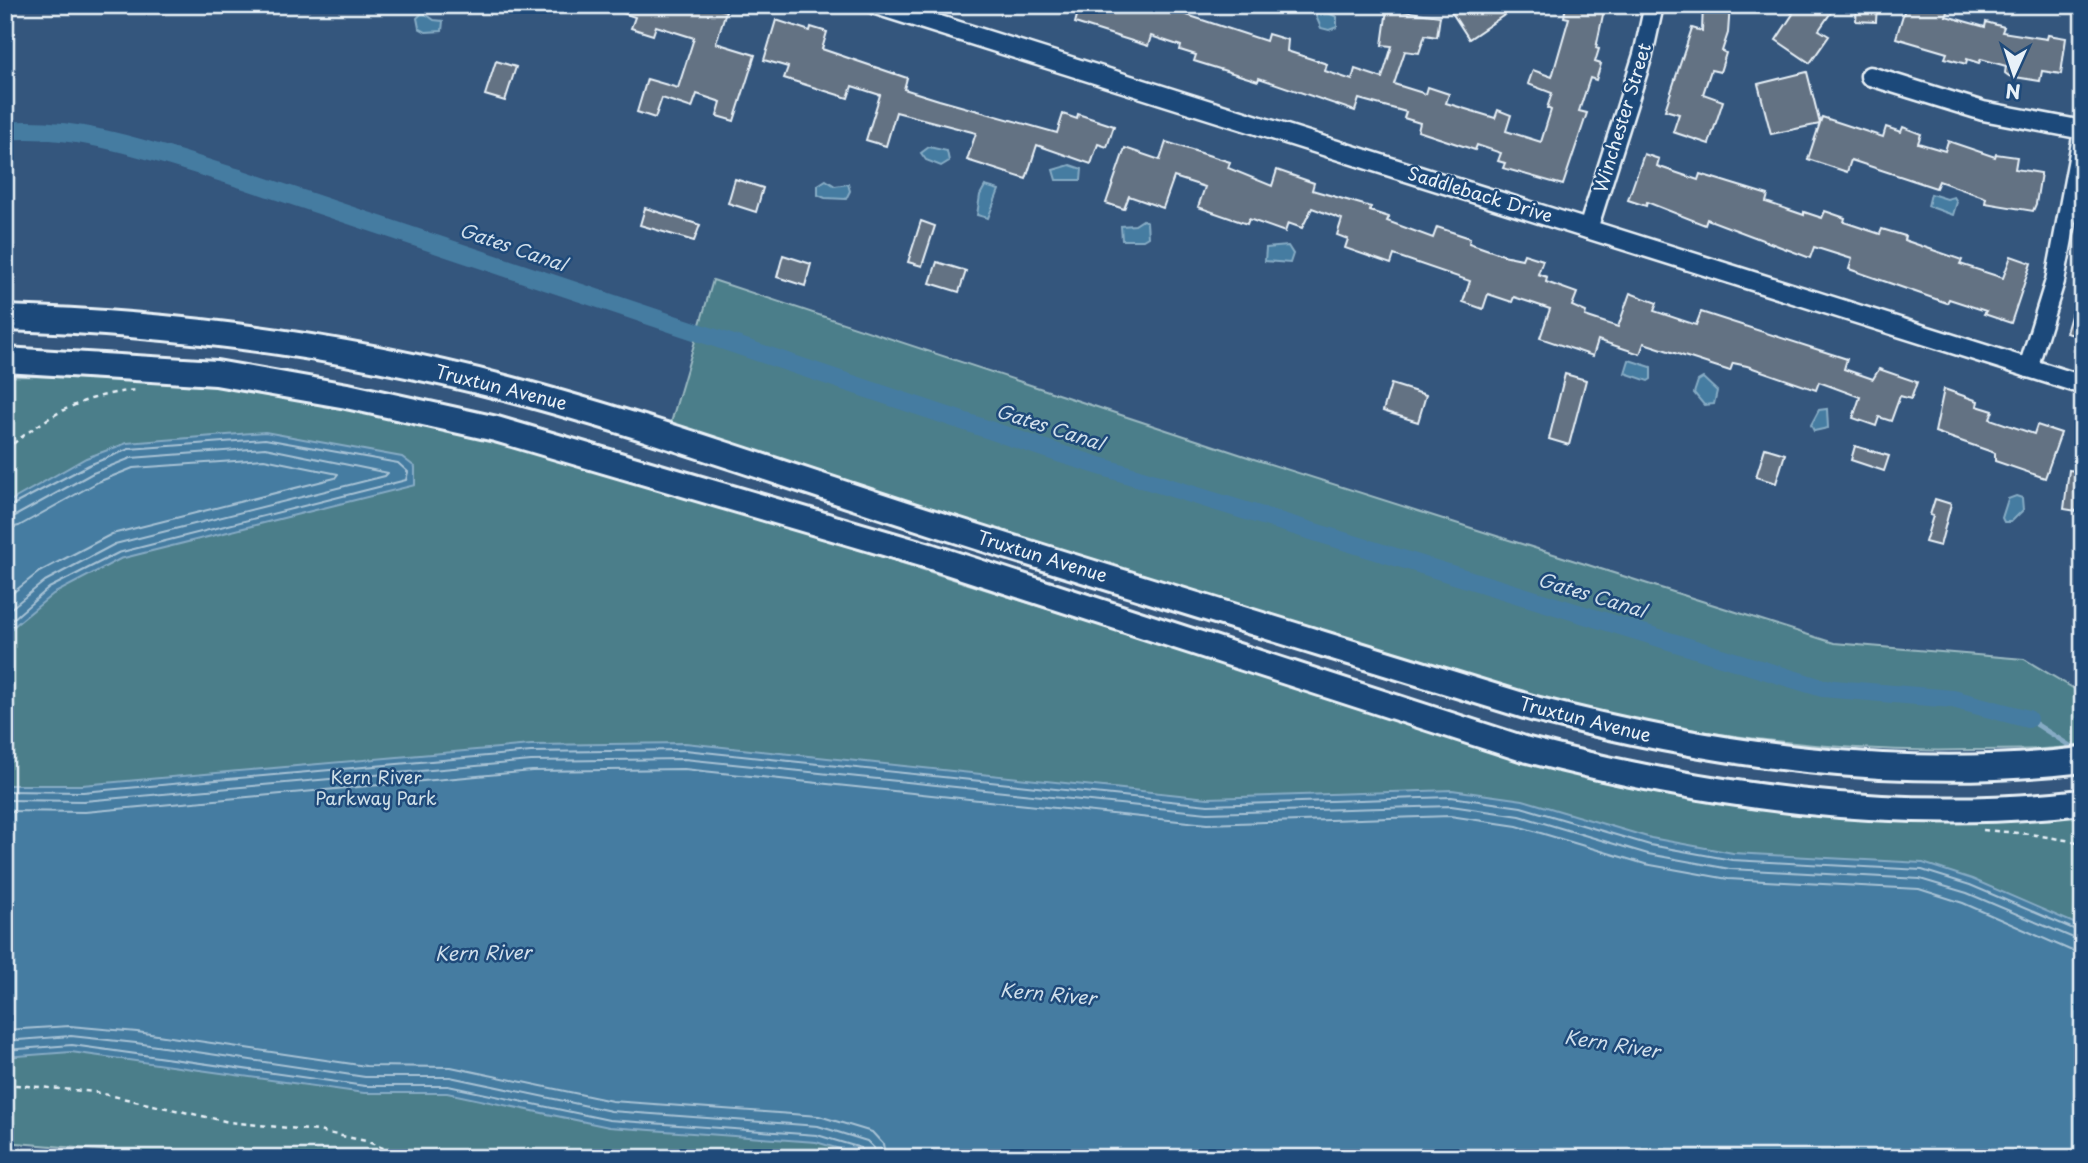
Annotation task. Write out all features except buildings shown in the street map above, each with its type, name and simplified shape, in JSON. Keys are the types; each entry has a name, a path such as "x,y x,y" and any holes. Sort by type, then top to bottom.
{"main road":[{"name":"Truxtun Avenue","path":"5,318 219,332 355,355 507,388 582,409 962,532 1535,709 1611,729 1764,756 1841,763 1984,768 2083,760"},
{"name":"Truxtun Avenue","path":"5,360 216,373 347,396 496,429 929,556 1510,745 1602,769 1758,797 1838,805 1920,808 2083,802"}],"street":[{"name":"Saddleback Drive","path":"876,5 2083,385"},
{"name":"Winchester Street","path":"1588,229 1643,55 1654,5"},
{"path":"1870,76 1983,111 2083,131 2054,281 2028,368"}],"path":[{"path":"5,1084 95,1092 229,1122 318,1131 366,1141 407,1158"}],"green space":[{"path":"713,280 1254,459 1834,643 2024,659 2083,694 2083,745 2041,749 1971,750 1845,747 1722,734 1600,712 1478,681 670,426"},
{"name":"Kern River Parkway Park","path":"5,376 117,377 236,388 388,413 610,471 1514,756 1643,788 2083,812 2083,1100 1768,1158 195,1158 5,1142"}],"water":[{"path":"1318,8 1337,17 1337,27 1329,30 1321,28 1315,14"},
{"path":"423,12 434,20 443,21 442,31 426,32 419,28 417,18"},
{"path":"929,147 947,151 949,161 941,166 926,160 921,153"},
{"path":"1070,165 1082,169 1081,180 1056,180 1053,170"},
{"path":"826,180 835,186 848,184 850,191 846,199 818,195 818,185"},
{"path":"985,186 999,190 988,218 977,215 980,195"},
{"path":"1931,194 1947,199 1954,197 1957,202 1953,215 1928,206"},
{"path":"1143,220 1147,222 1148,237 1143,240 1122,240 1121,226 1135,225"},
{"path":"1288,246 1293,254 1290,263 1265,261 1266,248"},
{"path":"1629,360 1651,367 1651,379 1648,381 1625,373"},
{"path":"1703,378 1717,391 1714,404 1704,405 1694,393 1698,381"},
{"path":"1827,409 1828,428 1814,431 1811,425 1819,410"},
{"path":"265,432 402,457 415,467 415,485 120,559 53,594 13,627 5,641 5,504 86,458 127,443"},
{"path":"2016,496 2022,498 2023,510 2011,522 2004,522 2002,518 2008,499"},
{"name":"Kern River Parkway Park","path":"685,743 1208,798 1452,790 1523,800 1651,838 1733,853 1923,863 1972,879 2083,927 2083,1158 870,1158 816,1142 609,1127 447,1093 364,1093 71,1052 5,1057 5,785 82,785 531,745"}],"waterway":[{"name":"Gates Canal","path":"5,131 64,132 124,144 182,160 1064,455 1822,688 1953,699 2028,719"},
{"name":"Gates Canal","path":"2028,719 2078,751"}],"water label":[{"name":"Kern River","path":"483,953"},
{"name":"Kern River","path":"1048,994"},
{"name":"Kern River","path":"1612,1044"}]}
